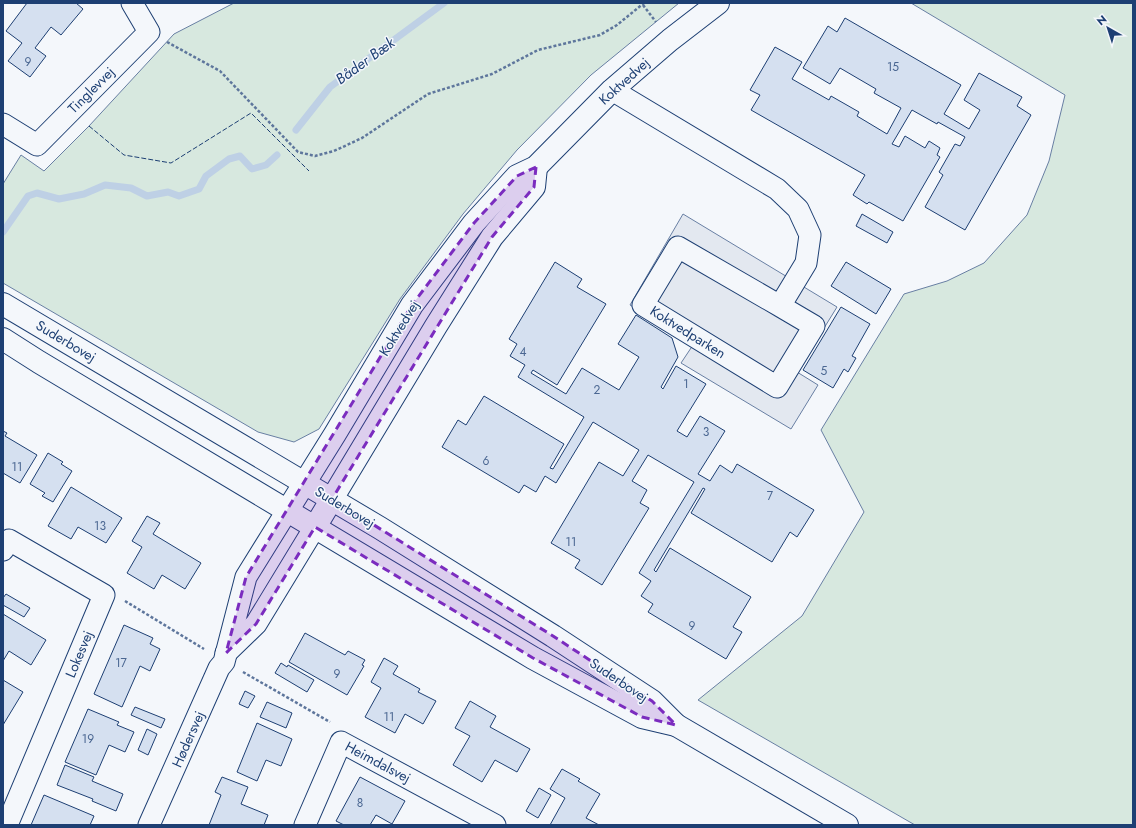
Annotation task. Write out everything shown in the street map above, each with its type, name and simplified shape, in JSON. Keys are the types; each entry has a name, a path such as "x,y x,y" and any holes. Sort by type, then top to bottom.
{"street":[{"path":"132,3 149,32"},
{"name":"Koktvedvej","path":"287,511 412,305 474,223 518,176 536,167 612,90 670,40 718,3"},
{"name":"Tinglevvej","path":"3,124 37,145 149,32"},
{"path":"612,90 777,189 798,209 810,235 806,263 780,306"},
{"path":"315,528 436,326 492,237 534,187 536,167"},
{"name":"Koktvedparken","path":"678,247 780,306 814,326 777,387 643,305 678,247"},
{"name":"Suderbovej","path":"3,304 332,499 560,640 652,701 676,726"},
{"name":"Suderbovej","path":"3,338 39,362 533,658 642,717 676,726 847,825"},
{"name":"Hødersvej","path":"149,825 219,668 224,662 246,577 287,511"},
{"name":"Hødersvej","path":"226,653 256,624 315,528"},
{"name":"Lokesvej","path":"3,550 9,540 104,595 7,825"},
{"name":"Heimdalsvej","path":"306,825 341,742 494,825"}],"path":[{"path":"149,32 220,71 298,152 315,156 334,151 362,138 428,94 492,74 538,50 600,35 617,25 644,3"}],"highlighted area":[{"path":"536,167 534,187 492,237 332,499 553,636 652,701 676,725 642,717 533,658 315,527 256,624 226,653 246,577 412,305 474,223 517,176"}],"shaded area":[{"path":"234,3 679,3 591,75 517,150 463,214 400,299 319,429 294,442 258,432 3,283 3,184 21,155 44,171 89,126 174,34"},
{"path":"911,3 1133,3 1133,825 915,825 698,700 802,616 864,512 821,430 904,294 947,281 984,263 1027,215 1049,161 1065,95"},
{"path":"683,214 837,307 797,372 818,385 791,429 681,363 693,345 630,305"}],"building":[{"path":"27,3 76,3 83,9 61,35 51,27 35,48 46,56 30,77 8,61 22,43 6,31"},
{"path":"845,18 961,85 944,114 969,129 980,110 964,100 979,73 1022,97 1017,106 1031,115 965,230 925,207 943,175 939,172 955,144 960,146 965,137 912,110 892,144 899,147 905,136 925,148 929,141 940,148 937,155 940,157 903,221 869,202 867,204 853,195 865,175 751,110 760,95 750,90 775,47 802,62 792,79 829,100 831,96 859,112 857,116 887,134 901,108 874,93 876,89 840,68 830,84 803,68 828,26 837,32"},
{"path":"862,214 893,232 887,243 856,226"},
{"path":"555,262 582,279 577,287 606,304 557,385 533,370 531,373 566,394 582,368 619,390 639,357 618,344 636,315 672,338 678,357 661,387 663,389 676,366 706,384 677,431 687,437 700,416 725,431 698,474 710,481 720,465 732,473 737,464 814,510 797,537 790,532 772,562 691,513 705,489 703,488 654,570 656,572 670,548 751,597 733,627 742,632 726,659 648,612 653,604 641,596 651,581 639,573 694,482 648,455 632,481 647,490 640,503 649,508 602,585 575,568 580,560 551,543 599,462 623,476 639,450 593,422 556,483 545,476 536,492 524,485 519,493 442,447 458,420 466,425 484,396 564,444 550,468 553,469 584,417 518,377 525,365 510,356 517,344 509,339"},
{"path":"846,262 891,289 876,314 831,286"},
{"path":"841,307 870,324 852,356 856,358 848,372 844,369 833,388 803,370"},
{"path":"3,431 7,433 5,436 37,455 20,483 3,473"},
{"path":"48,453 63,462 61,464 72,471 53,502 42,496 45,493 30,484"},
{"path":"71,487 122,518 106,543 78,527 71,539 48,526"},
{"path":"147,516 160,523 153,534 201,563 185,589 162,575 154,589 127,573 142,547 132,541"},
{"path":"6,594 30,608 24,617 3,605 3,598"},
{"path":"3,614 46,640 31,665 9,651 3,661"},
{"path":"124,625 153,638 150,644 160,649 150,671 140,666 122,707 94,694"},
{"path":"305,633 345,655 348,651 365,660 362,665 364,666 347,695 289,662"},
{"path":"384,658 398,666 393,674 420,689 418,692 436,701 423,724 405,714 395,733 365,717 381,688 371,682"},
{"path":"281,663 287,667 288,665 314,680 307,692 275,673"},
{"path":"3,680 23,692 3,725"},
{"path":"245,691 255,696 248,708 239,704"},
{"path":"470,701 496,716 490,727 530,749 517,772 495,760 482,782 453,765 470,736 455,728"},
{"path":"267,702 292,713 286,728 260,717"},
{"path":"135,707 165,719 161,728 131,715"},
{"path":"88,709 119,722 117,725 134,732 125,752 109,745 96,775 65,762"},
{"path":"257,723 292,739 281,766 266,760 257,781 237,772"},
{"path":"147,729 157,734 148,755 138,750"},
{"path":"65,765 94,777 92,781 123,794 116,811 92,801 93,799 57,785"},
{"path":"562,769 580,779 578,781 600,794 586,818 599,825 550,825 565,798 550,789"},
{"path":"222,777 248,787 241,804 268,815 264,825 209,825 221,795 215,792"},
{"path":"360,777 405,801 392,824 376,815 370,825 344,825 336,821"},
{"path":"539,788 551,795 538,818 526,811"},
{"path":"44,795 94,816 90,825 31,825"}],"waterway":[{"name":"Båder Bæk","path":"296,130 330,87 444,3"},
{"name":"Båder Bæk","path":"3,232 28,196 37,193 59,199 84,194 105,185 131,188 147,196 168,192 179,196 199,189 206,176 229,159 240,156 252,169 266,165 277,155"}],"fence":[{"path":"89,126 124,155 171,163 251,113 309,171"}]}
